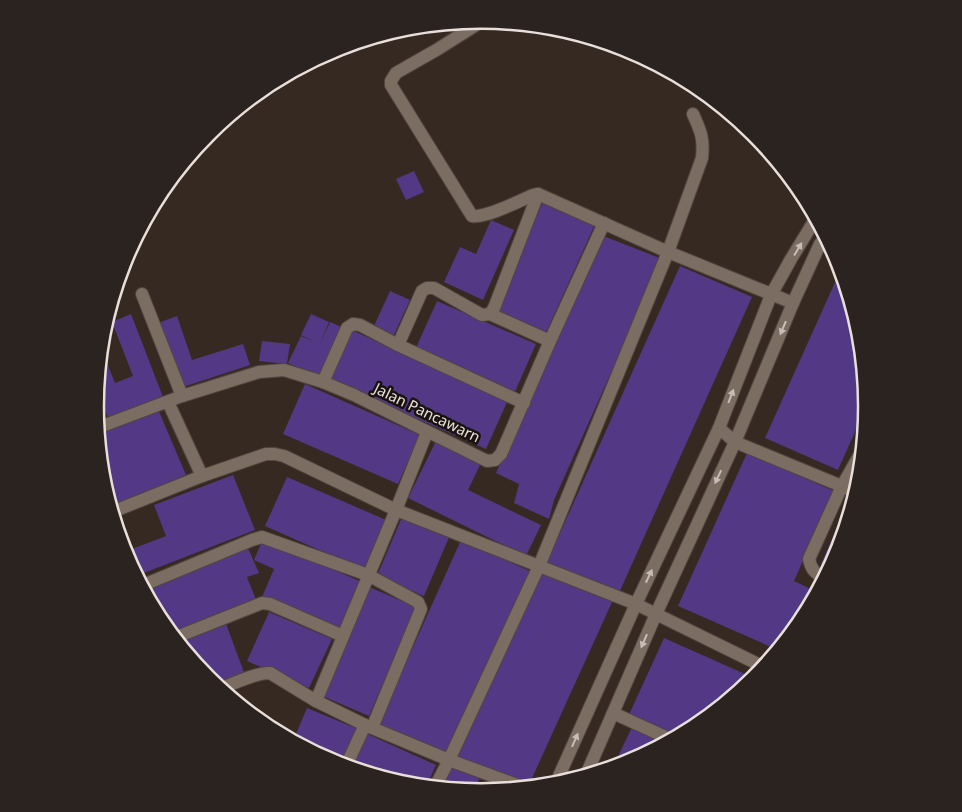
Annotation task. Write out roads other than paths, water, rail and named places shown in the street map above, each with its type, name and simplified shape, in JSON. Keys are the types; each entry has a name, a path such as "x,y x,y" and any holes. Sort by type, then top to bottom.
{"street":[{"path":"469,29 396,73 390,81 472,216 485,215 533,194 538,194 668,252 793,303"},
{"path":"438,781 539,566 668,252 702,158 704,144 702,133 693,114"},
{"path":"490,314 538,194"},
{"name":"Jalan Pancawarn","path":"105,425 182,396 259,372 284,370 323,382 354,395 487,461 495,460 501,454 604,223"},
{"path":"560,775 636,604 719,428 771,295 812,225"},
{"path":"590,767 821,243"},
{"path":"398,345 422,291 427,288 434,288 482,315 490,314 550,341"},
{"path":"142,294 182,396"},
{"path":"323,382 347,328 353,324 360,325 398,345 524,403"},
{"path":"168,402 202,476"},
{"path":"719,428 734,442 849,489"},
{"path":"316,701 427,432"},
{"path":"119,509 202,476 266,454 284,456 396,510 636,604 757,664"},
{"path":"818,574 812,569 809,559 842,486 853,467"},
{"path":"148,583 262,537 368,575 418,602 421,609 368,726 350,759"},
{"path":"181,635 262,603 270,604 343,636"},
{"path":"228,686 270,673 316,701 368,726 449,760 508,782"},
{"path":"613,713 664,736"}]}
